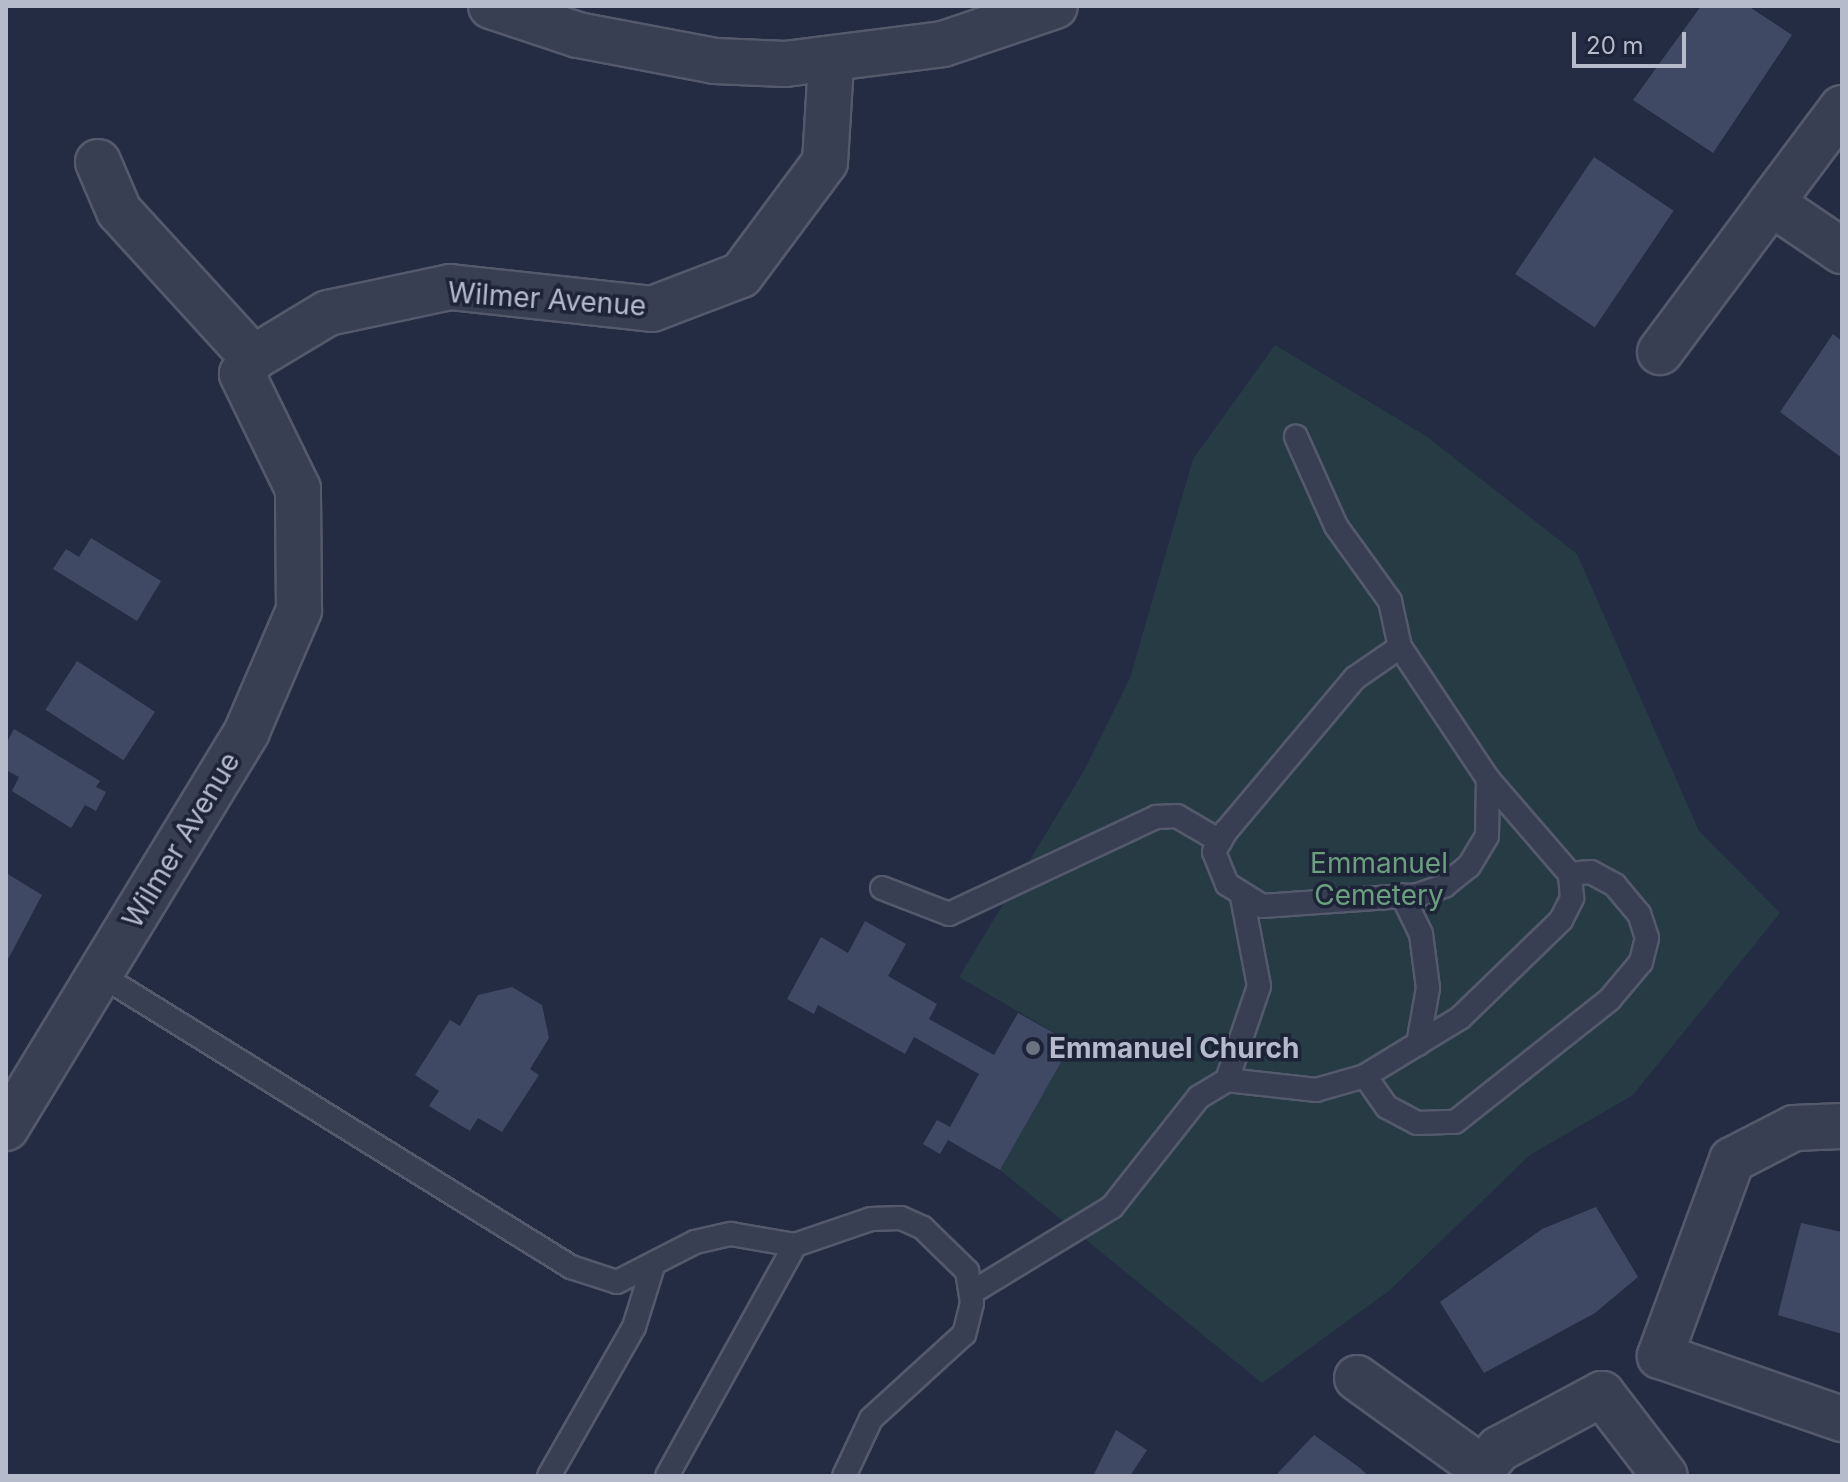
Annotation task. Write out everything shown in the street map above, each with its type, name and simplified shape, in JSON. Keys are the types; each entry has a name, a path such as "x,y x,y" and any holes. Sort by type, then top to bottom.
{"street":[{"path":"491,6 578,35 715,61 831,63 943,44 1055,6"},
{"name":"Wilmer Avenue","path":"6,1128 247,731 299,610 298,489 242,374 253,358 328,313 419,292 450,287 652,309 741,275 825,162 831,63"},
{"path":"1660,352 1842,108"},
{"path":"98,162 119,211 253,358"},
{"path":"1771,203 1842,251"},
{"path":"1357,1378 1480,1472 1499,1449 1602,1394 1660,1356 1732,1160 1794,1128 1842,1126"},
{"path":"1660,1356 1842,1419"},
{"path":"1602,1394 1665,1476"}],"lane":[{"path":"1227,1080 1316,1090 1365,1076 1460,1018 1561,920 1572,898 1570,874 1488,779 1400,647 1390,601 1336,526 1296,437"},
{"path":"971,1293 1112,1207 1179,1116 1227,1080 1259,986 1242,897 1217,868 1220,841 1355,678 1400,647"},
{"path":"1242,897 1283,906 1402,895 1444,886 1469,866 1487,836 1488,779"},
{"path":"882,888 949,914 1156,817 1177,816 1220,841"},
{"path":"1365,1076 1387,1107 1417,1123 1455,1122 1610,999 1641,962 1647,938 1639,914 1615,885 1591,872 1570,874"},
{"path":"1402,895 1421,934 1428,988 1418,1044"},
{"path":"99,974 571,1267 617,1282 695,1242 731,1234 795,1245 871,1219 901,1218 949,1247 967,1271 971,1293 964,1334 871,1419 844,1476"},
{"path":"667,1476 795,1245"},
{"path":"549,1476 634,1327 653,1266"}],"green space":[{"name":"Emmanuel Cemetery","path":"1275,345 1426,436 1577,554 1699,831 1780,913 1633,1095 1530,1155 1390,1290 1262,1383 1000,1170 1072,1043 959,977 1085,769 1130,678 1193,459"}],"building":[{"path":"1701,6 1748,6 1792,35 1713,153 1633,100"},
{"path":"1594,157 1674,211 1595,328 1515,274"},
{"path":"1833,334 1842,341 1842,458 1780,412"},
{"path":"91,538 161,581 137,621 53,569 66,549 79,557"},
{"path":"77,661 155,712 123,760 45,710"},
{"path":"14,729 100,781 96,787 106,792 96,811 85,805 71,828 12,791 19,777 6,770 6,744"},
{"path":"6,873 42,895 6,963"},
{"name":"Emmanuel Church","path":"865,921 906,944 888,976 937,1004 929,1019 994,1055 1018,1013 1072,1043 1000,1170 948,1140 940,1154 923,1144 937,1120 950,1127 979,1074 914,1037 905,1054 818,1005 814,1014 787,999 821,937 848,953"},
{"path":"512,987 542,1005 549,1038 530,1069 539,1075 502,1132 478,1118 470,1131 429,1106 439,1091 415,1075 450,1020 460,1026 478,995"},
{"path":"1596,1207 1638,1277 1595,1313 1484,1373 1440,1302 1542,1229"},
{"path":"1801,1223 1842,1232 1842,1334 1778,1315"},
{"path":"1116,1430 1147,1450 1130,1476 1093,1476"},
{"path":"1314,1435 1360,1468 1368,1476 1275,1476"}],"place":[{"name":"Emmanuel Church","path":"1033,1048"}]}
